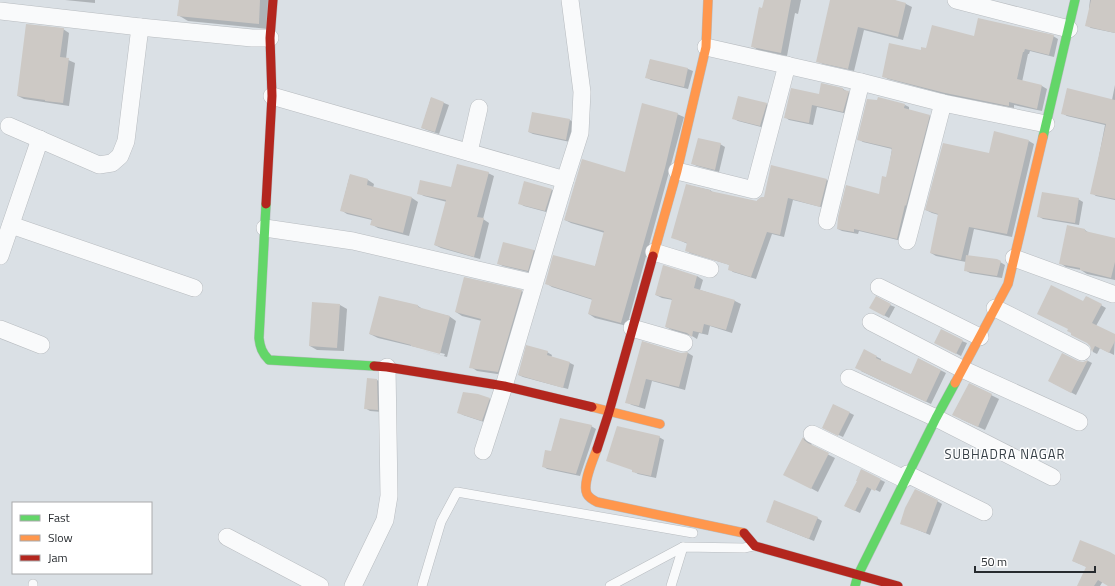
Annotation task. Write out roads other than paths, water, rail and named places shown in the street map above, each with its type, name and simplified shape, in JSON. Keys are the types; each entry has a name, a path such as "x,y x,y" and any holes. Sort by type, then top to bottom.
{"street":[{"path":"273,0 270,38 272,96 260,322 260,345 263,354 269,360 387,368 504,386 660,424"},
{"path":"483,451 580,133 582,92 570,0"},
{"path":"708,0 706,47 677,171 609,412 585,486 586,493 597,502 744,533 755,546 898,586"},
{"path":"956,0 1069,29"},
{"path":"855,586 858,575 906,476 1008,284 1076,0"},
{"path":"0,11 140,27 252,38 270,38"},
{"path":"9,126 99,165 112,163 120,156 126,141 140,27"},
{"path":"706,47 861,82 943,103 1046,124"},
{"path":"677,171 754,190 787,65"},
{"path":"827,221 861,82"},
{"path":"272,96 565,180"},
{"path":"907,241 943,103"},
{"path":"469,152 479,108"},
{"path":"0,256 40,139"},
{"path":"11,225 194,288"},
{"path":"265,228 353,241 534,283"},
{"path":"654,252 710,269"},
{"path":"1014,258 1113,294"},
{"path":"879,287 980,337"},
{"path":"995,308 1082,352"},
{"path":"871,322 962,369 1079,422"},
{"path":"632,328 684,343"},
{"path":"0,329 41,345"},
{"path":"353,586 384,520 389,496 387,368"},
{"path":"849,378 936,418 1052,477"},
{"path":"812,434 984,512"},
{"path":"227,537 320,586"}],"lane":[{"path":"422,586 441,522 457,492 704,535"},
{"path":"720,538 755,546"},
{"path":"610,586 683,547 744,548 755,546"},
{"path":"671,586 683,547"}],"district":[{"name":"SUBHADRA NAGAR","path":"1005,454"}]}
